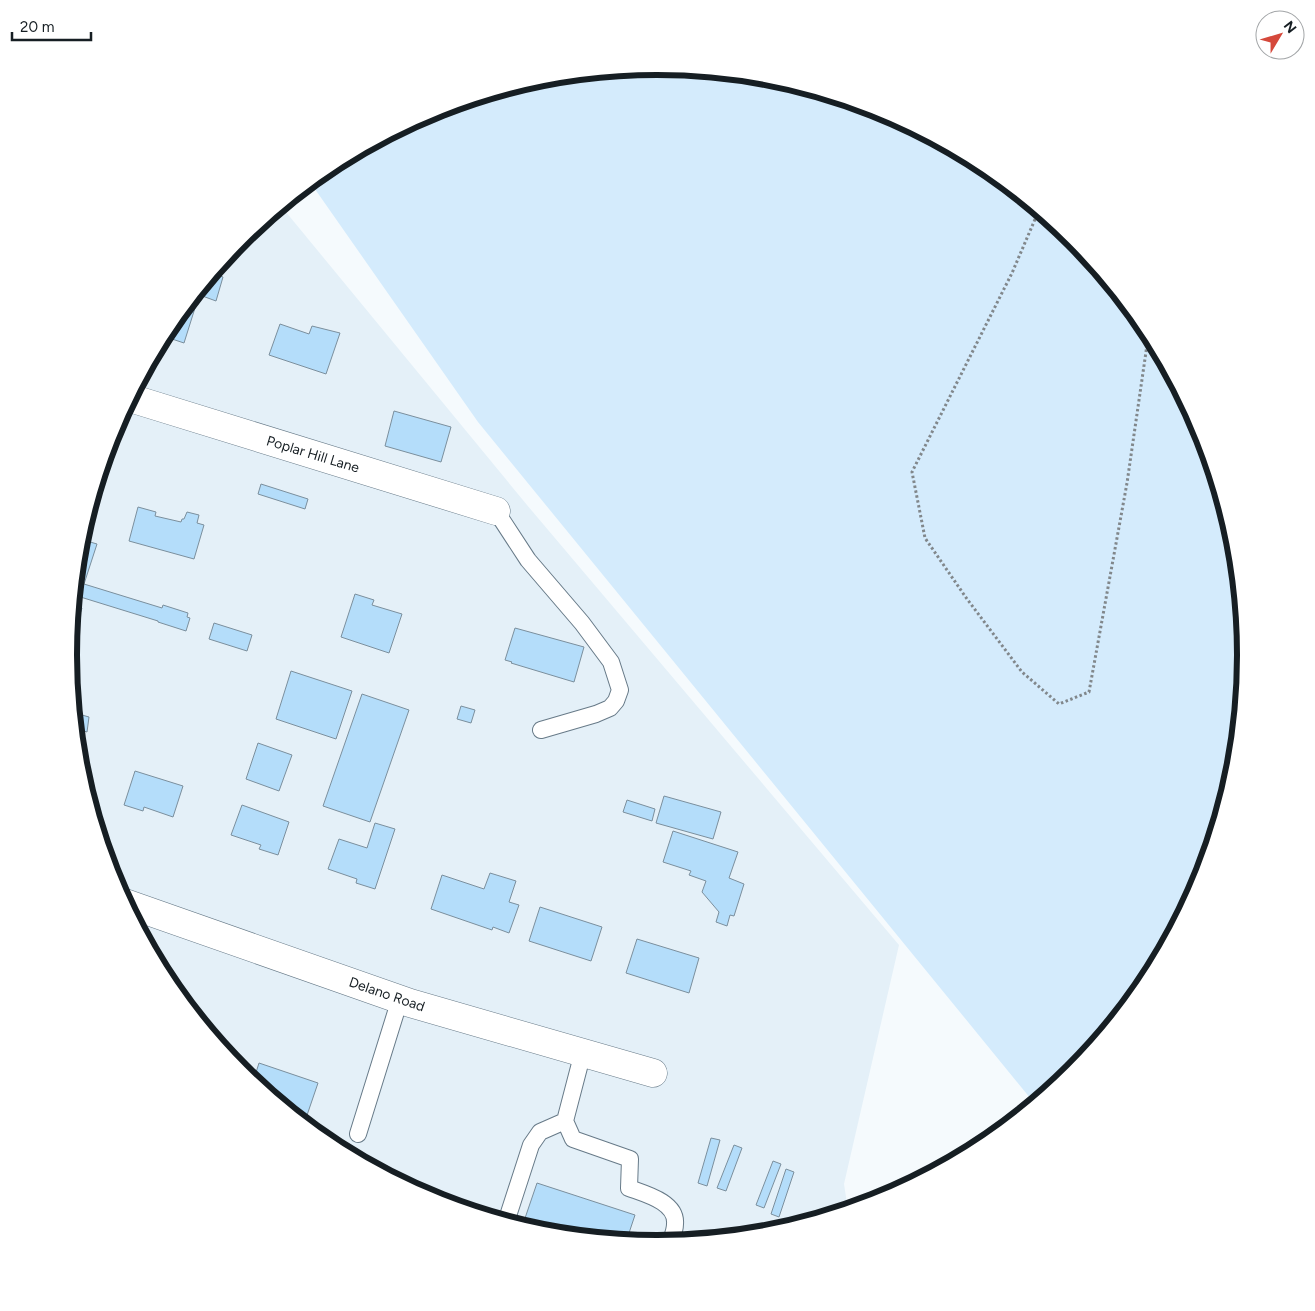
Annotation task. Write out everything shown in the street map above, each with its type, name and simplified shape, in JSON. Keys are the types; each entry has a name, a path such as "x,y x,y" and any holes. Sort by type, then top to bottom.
{"street":[{"name":"Poplar Hill Lane","path":"137,400 496,510"},
{"name":"Delano Road","path":"134,906 400,999 653,1073"}],"lane":[{"path":"496,510 528,560 582,623 611,662 620,690 616,701 610,708 541,730"},
{"path":"358,1134 400,999"},
{"path":"583,1052 566,1120 573,1139 630,1159 629,1188 667,1205 675,1215 676,1224 673,1236"},
{"path":"508,1216 531,1145 540,1132 566,1120"}],"path":[{"path":"1036,216 1012,273 912,472 925,538 967,599 1022,672 1059,704 1089,692 1127,483 1147,344"}],"shaded area":[{"path":"620,76 695,76 771,86 844,106 880,119 914,135 980,173 1040,219 1094,273 1118,302 1160,365 1194,433 1207,469 1227,542 1233,580 1237,618 1237,693 1227,769 1218,806 1194,878 1178,912 1160,946 1118,1009 1068,1066 1040,1092 1031,1099 478,422 314,188 367,153 435,119 507,95 544,86"},
{"path":"285,211 527,505 899,945 844,1184 847,1204 844,1205 771,1225 695,1235 620,1235 582,1231 544,1225 471,1205 435,1192 367,1158 304,1116 247,1066 221,1038 197,1009 155,946 121,878 97,806 88,769 78,693 77,656 78,618 88,542 97,505 121,433 155,365 197,302 221,273 247,245"}],"building":[{"path":"219,276 223,277 216,301 202,296"},
{"path":"193,307 195,308 184,343 171,339"},
{"path":"280,324 309,334 312,326 340,333 326,374 269,355"},
{"path":"394,411 451,427 441,462 385,446"},
{"path":"261,484 308,499 305,509 258,494"},
{"path":"138,507 156,512 155,516 181,522 187,512 199,515 197,523 204,525 194,559 129,541"},
{"path":"88,541 97,544 84,584 162,608 163,605 188,613 187,617 190,618 186,631 80,597"},
{"path":"355,594 374,600 372,605 402,614 389,653 341,637"},
{"path":"79,607 82,608 78,620"},
{"path":"214,623 252,635 247,651 209,639"},
{"path":"515,628 584,647 574,682 505,660"},
{"path":"291,671 352,691 336,739 276,719"},
{"path":"362,694 409,710 370,822 323,806"},
{"path":"461,706 475,710 471,723 457,719"},
{"path":"80,715 89,717 87,732 82,730"},
{"path":"258,743 292,755 279,791 246,779"},
{"path":"135,771 183,786 173,817 144,807 143,811 124,805"},
{"path":"664,796 721,812 713,839 656,823"},
{"path":"627,800 655,809 652,821 623,812"},
{"path":"242,805 289,822 278,855 259,849 261,845 231,835"},
{"path":"375,823 395,829 375,889 356,883 357,879 328,869 339,839 367,848"},
{"path":"673,831 738,852 729,878 744,884 734,916 730,915 727,926 716,922 719,912 702,892 706,881 689,875 691,871 663,862"},
{"path":"490,873 516,881 509,902 519,905 509,933 493,927 492,930 431,909 442,875 484,889"},
{"path":"540,907 602,927 591,961 529,941"},
{"path":"637,939 699,958 689,993 626,973"},
{"path":"259,1063 318,1083 306,1118 275,1092 256,1074"},
{"path":"711,1138 720,1140 707,1186 698,1183"},
{"path":"734,1145 742,1148 726,1191 717,1188"},
{"path":"773,1161 781,1164 764,1208 756,1205"},
{"path":"786,1169 794,1172 779,1217 771,1214"},
{"path":"537,1183 635,1215 628,1235 582,1231 524,1220"}]}
